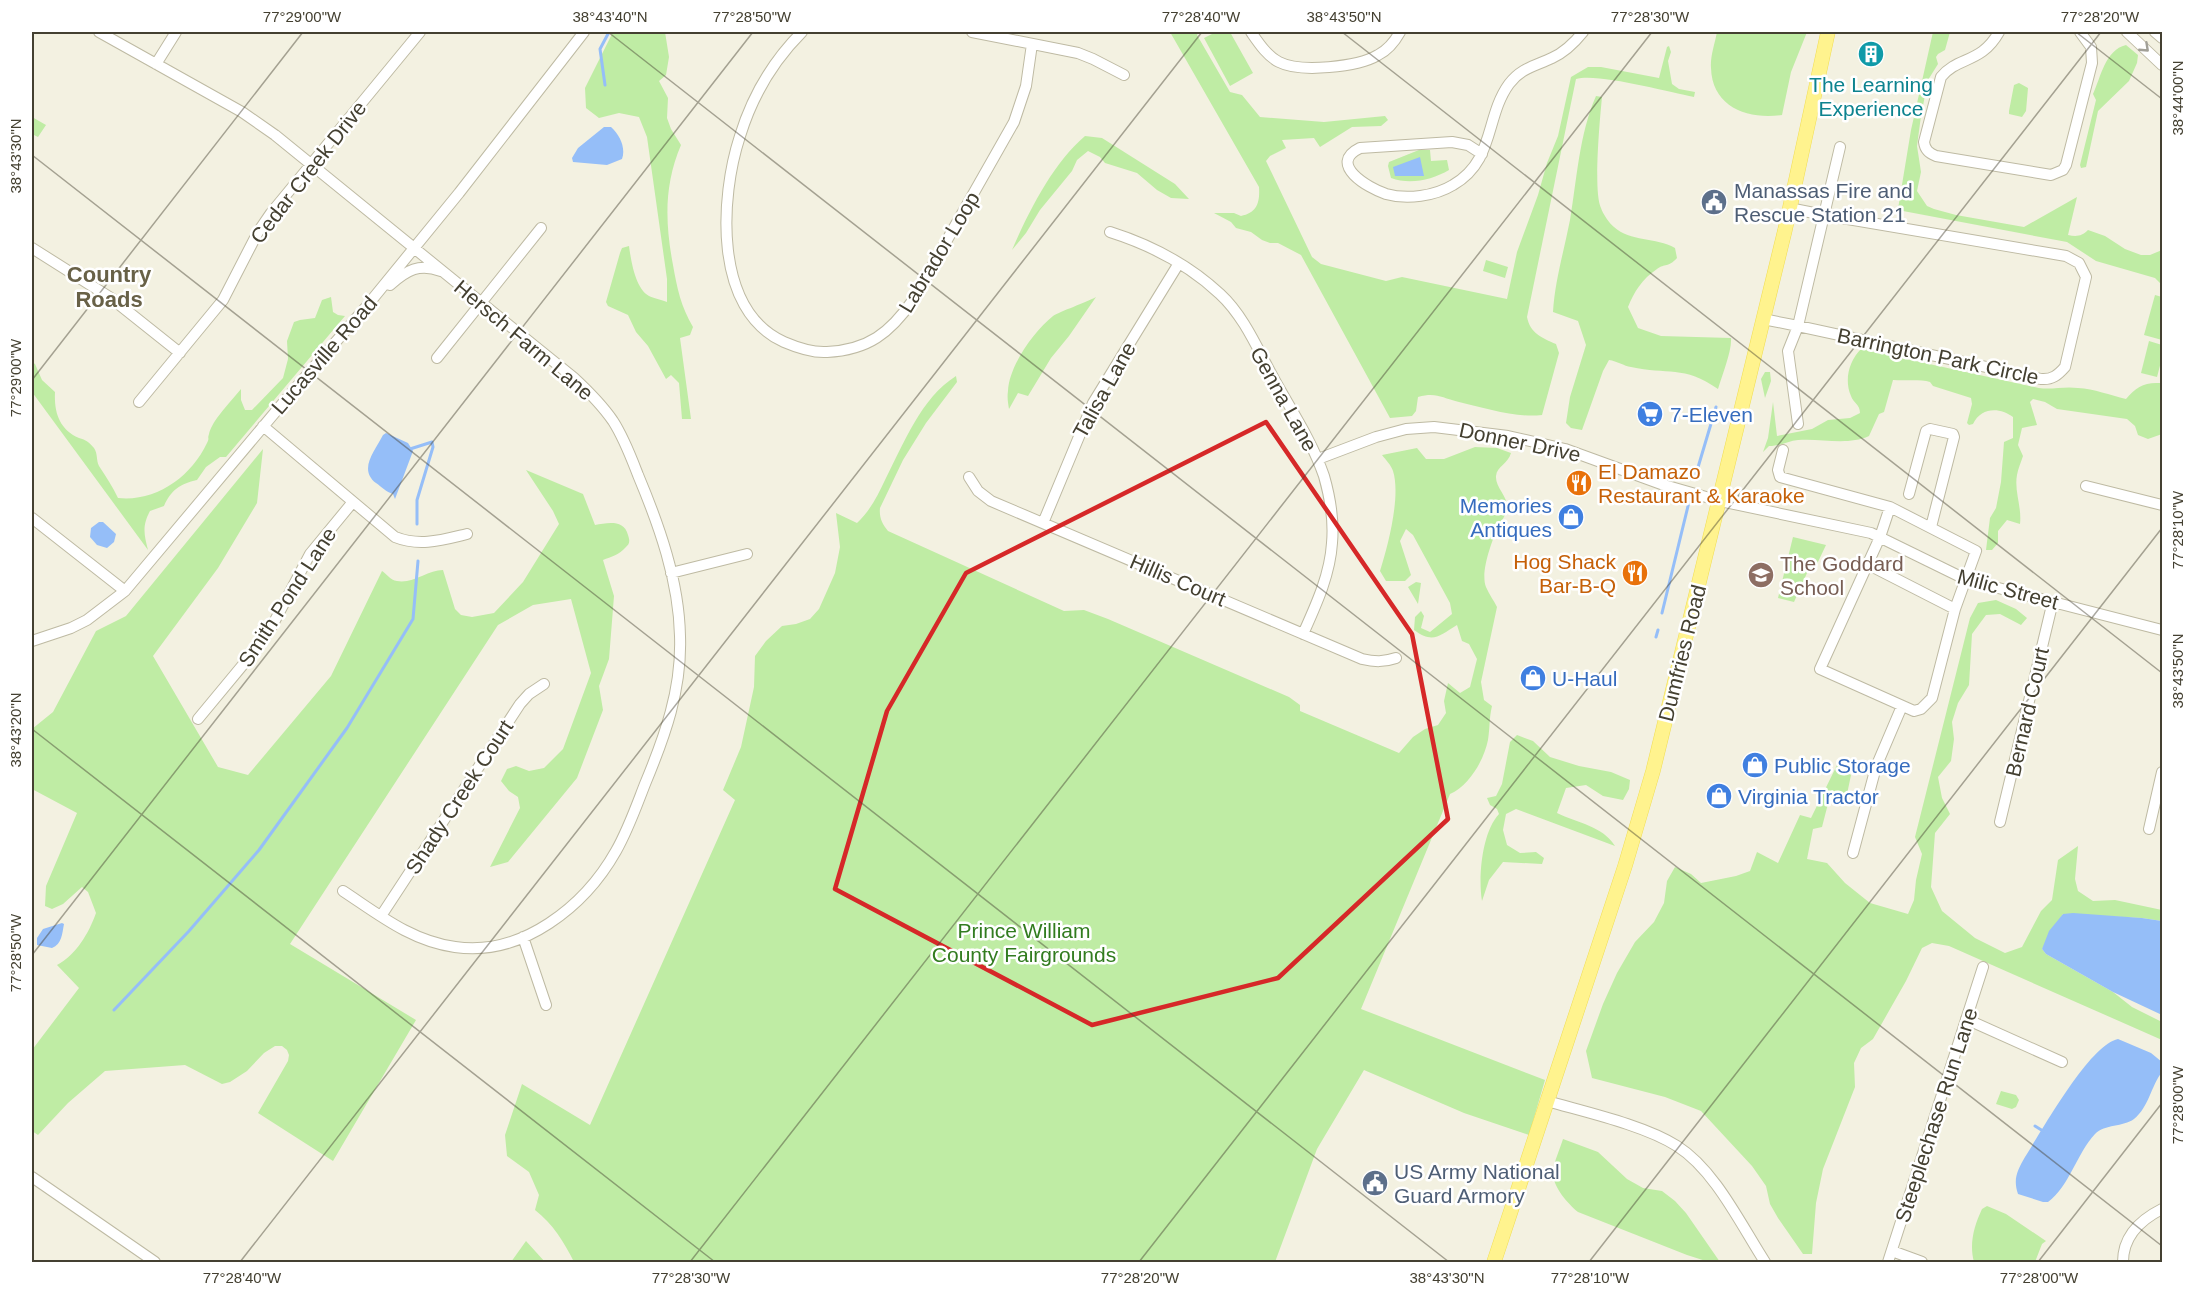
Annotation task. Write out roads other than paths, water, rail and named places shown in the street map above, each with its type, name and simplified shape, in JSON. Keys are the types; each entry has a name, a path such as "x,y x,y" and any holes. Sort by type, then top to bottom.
{"main road":[{"name":"Dumfries Road","path":"1494,1263 1625,866 1648,788 1720,501 1828,32"}],"street":[{"name":"Hersch Farm Lane","path":"99,32 242,112 275,135 589,392 614,423 625,442 644,488 671,573 679,615 680,658 674,699 665,736 626,831 605,869 574,904 549,923 523,937 494,946 458,948 439,945 411,935 342,891"},
{"path":"156,64 176,32"},
{"name":"Cedar Creek Drive","path":"139,402 223,300 264,223 420,32"},
{"name":"Lucasville Road","path":"32,641 87,620 125,591 366,307 584,32"},
{"name":"Labrador Loop","path":"802,32 763,83 739,138 729,189 727,242 735,283 741,299 754,318 767,332 780,340 818,352 836,352 867,344 879,337 900,318 913,300 1014,122 1026,86 1032,44"},
{"path":"972,32 1004,40 1057,48 1085,56 1124,75"},
{"path":"1251,32 1262,47 1278,62 1303,69 1315,69 1378,56 1393,43 1400,32"},
{"path":"1482,154 1468,145 1452,142 1360,148 1348,157 1346,162 1352,173 1375,189 1387,194 1425,195 1450,187 1467,175 1482,154 1496,111 1508,85 1525,69 1554,57 1583,32"},
{"path":"1999,32 1986,50 1947,70 1941,77 1924,148 1936,156 2051,176 2063,170 2066,165 2092,63 2091,47 2080,32"},
{"path":"2127,32 2163,65"},
{"path":"2155,32 2163,38"},
{"path":"1798,424 1787,358 1798,326 1840,147"},
{"name":"Barrington Park Circle","path":"1763,319 2048,379 2054,377 2065,367 2086,279 2079,263 2066,256 1789,208"},
{"path":"436,358 541,228"},
{"name":"Genna Lane","path":"1110,232 1151,247 1179,263 1209,285 1233,309 1318,459 1329,498 1332,542 1326,578 1303,634"},
{"path":"32,248 111,298 180,353"},
{"name":"Talisa Lane","path":"1043,523 1093,403 1179,263"},
{"path":"366,307 411,269 427,267 446,273"},
{"path":"263,426 390,534 406,541 430,543 467,534"},
{"name":"Donner Drive","path":"1318,459 1377,437 1407,429 1434,427 1464,429 1565,449 1664,485 1720,501"},
{"path":"1909,494 1926,431 1930,429 1953,434 1931,527"},
{"path":"1783,450 1778,470 1780,477 1890,507 1976,550 1955,609 1932,698 1921,709 1914,711 1820,669 1880,537 1890,507"},
{"name":"Hillis Court","path":"969,477 978,491 986,498 1303,634 1362,659 1374,662 1396,658"},
{"path":"2086,486 2163,505"},
{"name":"Milic Street","path":"1720,501 1847,526 1880,537 1967,580 2163,630"},
{"name":"Smith Pond Lane","path":"198,719 271,628 310,554 352,502"},
{"path":"32,518 125,591"},
{"path":"671,573 747,554"},
{"path":"1867,564 1955,609"},
{"name":"Bernard Court","path":"2000,822 2053,601"},
{"name":"Shady Creek Court","path":"381,916 520,704 529,694 544,684"},
{"path":"1852,853 1876,767 1902,705"},
{"path":"2149,829 2163,772"},
{"path":"523,937 546,1005"},
{"name":"Steeplechase Run Lane","path":"1888,1263 1983,967"},
{"path":"1966,1019 2062,1062"},
{"path":"1547,1101 1648,1133 1679,1148 1712,1179 1765,1263"},
{"path":"32,1177 155,1263"},
{"path":"2123,1263 2125,1248 2135,1228 2143,1220 2163,1209"},
{"path":"1892,1251 1922,1263"}],"water":[{"path":"604,127 611,127 617,134 623,146 622,159 607,165 573,162 572,158 578,148"},
{"path":"1420,157 1424,176 1395,176 1393,167"},
{"path":"386,433 408,443 413,451 395,499 393,494 371,478 368,472 370,460"},
{"path":"103,522 116,534 114,542 107,548 97,545 90,537 91,528"},
{"path":"2063,914 2162,921 2162,1015 2113,992 2046,954 2042,949 2049,931"},
{"path":"64,924 62,935 55,946 52,948 37,945 37,938 43,929"},
{"path":"2118,1039 2151,1053 2162,1062 2162,1072 2147,1103 2130,1122 2104,1129 2095,1134 2062,1188 2048,1202 2018,1194 2016,1179 2018,1171 2054,1110 2094,1056 2106,1045"}],"waterway":[{"path":"605,85 600,49 609,32"},
{"path":"1696,474 1716,407"},
{"path":"410,449 432,442 433,447 417,500 417,524"},
{"path":"1662,613 1689,502"},
{"path":"114,1010 189,931 259,850 347,728 413,619 418,561"},
{"path":"1656,637 1658,630"},
{"path":"2035,1126 2043,1131"}],"place":[{"name":"The Learning Experience","path":"1871,54"},
{"name":"Manassas Fire and Rescue Station 21","path":"1714,202"},
{"name":"7-Eleven","path":"1650,414"},
{"name":"El Damazo Restaurant & Karaoke","path":"1579,483"},
{"name":"Memories Antiques","path":"1571,517"},
{"name":"Hog Shack Bar-B-Q","path":"1635,573"},
{"name":"The Goddard School","path":"1761,575"},
{"name":"U-Haul","path":"1533,678"},
{"name":"Public Storage","path":"1755,765"},
{"name":"Virginia Tractor","path":"1719,796"},
{"name":"US Army National Guard Armory","path":"1375,1183"}],"district":[{"name":"Country Roads","path":"109,286"}],"park label":[{"name":"Prince William County Fairgrounds","path":"1024,942"}]}
